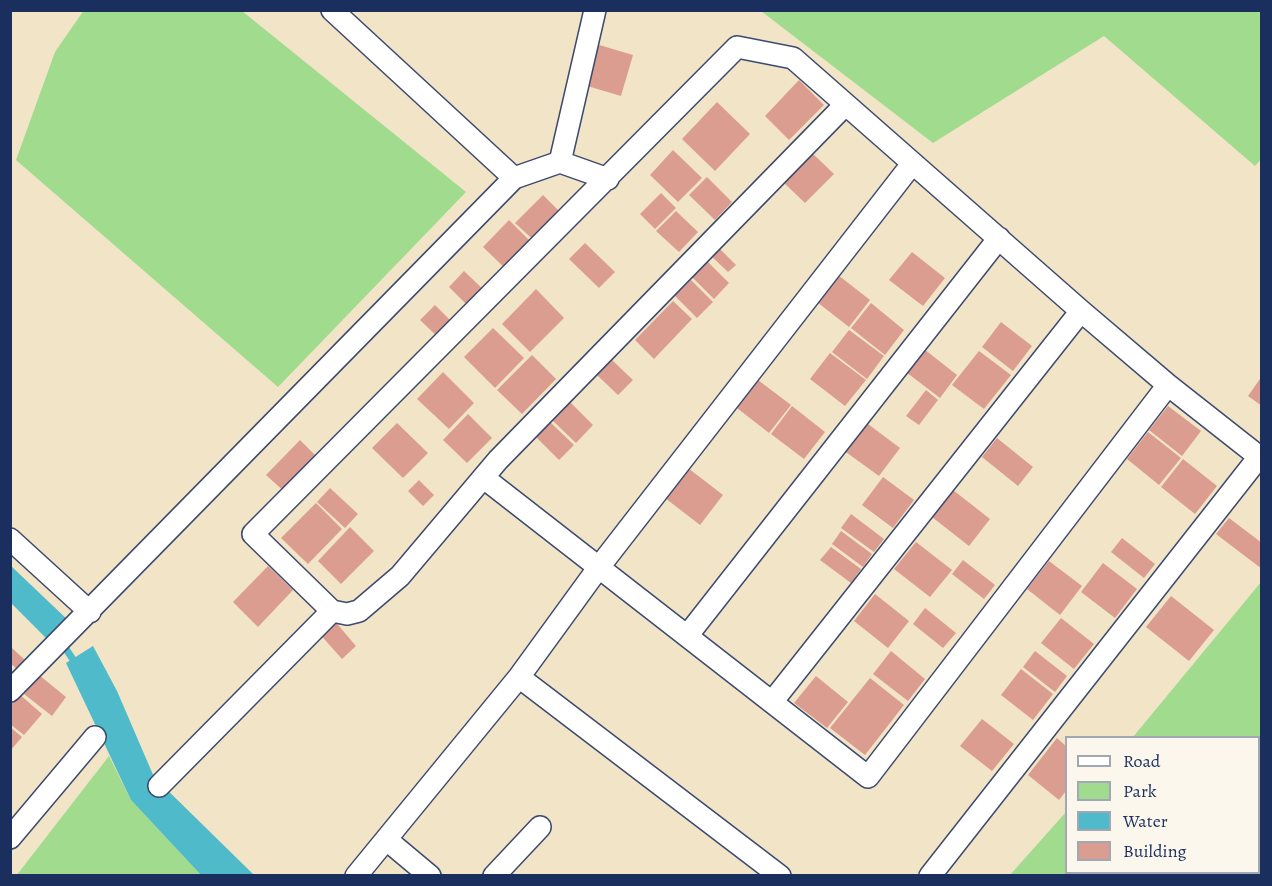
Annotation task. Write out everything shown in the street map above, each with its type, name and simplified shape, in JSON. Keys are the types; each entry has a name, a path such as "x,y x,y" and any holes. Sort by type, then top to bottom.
{"street":[{"path":"332,10 514,178"},
{"path":"560,162 595,10"},
{"path":"845,105 498,460 400,576 359,611 347,614 332,611 253,534 737,47 793,58 1081,311 1168,385 1260,458 930,876"},
{"path":"10,691 514,178 560,162 608,179"},
{"path":"356,876 519,677 599,567 912,164"},
{"path":"687,636 999,238"},
{"path":"772,702 1081,311"},
{"path":"484,478 868,777 1168,385"},
{"path":"10,539 90,612"},
{"path":"159,786 332,611"},
{"path":"519,677 780,876"},
{"path":"10,838 95,737"},
{"path":"494,876 540,827"},
{"path":"387,840 430,876"}],"green space":[{"path":"84,10 242,11 466,192 278,387 16,160 55,52"},
{"path":"761,11 1261,11 1261,159 1255,166 1104,36 933,143"},
{"path":"1261,582 1261,875 1010,875 1065,813 1065,874 1260,874 1260,736 1134,736"},
{"path":"109,756 131,800 201,875 16,876"}],"water":[{"path":"10,565 71,623 48,640 11,603"},
{"path":"93,646 117,691 154,777 254,875 201,875 131,800 66,663"}],"building":[{"path":"596,44 633,55 621,96 584,85"},
{"path":"799,80 824,105 789,140 765,116"},
{"path":"717,102 750,134 715,171 682,139"},
{"path":"673,150 702,178 678,202 650,175"},
{"path":"810,151 834,174 805,203 781,180"},
{"path":"707,177 732,202 715,220 689,195"},
{"path":"661,193 676,208 655,229 640,214"},
{"path":"543,195 566,218 539,245 515,223"},
{"path":"676,211 698,232 679,252 656,231"},
{"path":"509,220 536,247 510,273 483,247"},
{"path":"585,243 615,272 599,288 569,259"},
{"path":"718,247 736,265 728,272 710,255"},
{"path":"912,252 945,278 923,306 889,280"},
{"path":"704,258 729,283 714,299 689,274"},
{"path":"464,271 489,295 473,311 449,287"},
{"path":"838,275 870,300 849,327 817,302"},
{"path":"691,280 713,302 697,318 675,296"},
{"path":"536,289 564,318 530,352 502,324"},
{"path":"673,301 692,319 654,359 635,340"},
{"path":"871,303 904,330 885,355 851,328"},
{"path":"435,305 456,326 442,341 420,320"},
{"path":"1001,322 1032,346 1013,371 982,347"},
{"path":"493,328 524,358 495,388 464,357"},
{"path":"849,330 884,356 867,379 832,352"},
{"path":"924,349 957,375 940,398 906,372"},
{"path":"979,351 1011,375 984,409 952,385"},
{"path":"830,353 866,380 845,406 810,379"},
{"path":"532,355 556,379 522,414 497,390"},
{"path":"612,360 633,380 618,395 597,375"},
{"path":"443,372 474,403 449,429 417,399"},
{"path":"1262,376 1262,406 1248,396"},
{"path":"758,380 791,405 769,433 737,408"},
{"path":"926,390 938,400 919,425 906,416"},
{"path":"568,400 593,425 576,443 550,418"},
{"path":"792,406 825,432 804,459 771,434"},
{"path":"1168,406 1201,431 1182,456 1149,430"},
{"path":"468,414 492,438 467,463 443,440"},
{"path":"864,421 900,448 879,476 843,450"},
{"path":"550,422 574,445 559,460 536,437"},
{"path":"397,423 428,453 403,478 372,448"},
{"path":"1148,432 1181,458 1159,485 1127,459"},
{"path":"997,438 1033,467 1018,486 982,457"},
{"path":"300,440 320,460 287,494 266,475"},
{"path":"1183,459 1217,486 1195,514 1161,487"},
{"path":"688,468 723,495 700,525 665,498"},
{"path":"883,477 914,500 893,528 862,505"},
{"path":"419,480 434,495 423,506 408,491"},
{"path":"330,488 358,514 345,528 317,502"},
{"path":"953,490 990,519 969,546 932,517"},
{"path":"316,503 342,529 308,564 281,538"},
{"path":"851,514 884,539 874,552 841,528"},
{"path":"1229,518 1262,543 1262,569 1216,534"},
{"path":"350,527 374,551 341,584 318,561"},
{"path":"841,531 872,554 863,567 832,544"},
{"path":"1122,538 1155,564 1144,578 1111,552"},
{"path":"916,542 952,570 930,597 894,569"},
{"path":"831,547 861,569 851,583 820,560"},
{"path":"963,560 995,585 984,599 952,574"},
{"path":"1049,561 1082,586 1060,615 1027,589"},
{"path":"1103,563 1137,589 1115,618 1081,592"},
{"path":"268,566 293,590 258,627 233,602"},
{"path":"875,594 909,621 888,648 854,621"},
{"path":"1171,596 1214,630 1189,661 1146,627"},
{"path":"925,608 956,633 943,648 913,624"},
{"path":"1061,618 1094,644 1074,669 1041,643"},
{"path":"333,619 356,646 342,659 318,632"},
{"path":"12,648 25,660 17,669 10,663"},
{"path":"891,651 925,679 908,701 873,674"},
{"path":"1035,651 1067,676 1055,692 1023,667"},
{"path":"1021,669 1053,694 1033,720 1001,695"},
{"path":"39,675 66,697 52,716 24,694"},
{"path":"816,676 848,702 827,728 794,703"},
{"path":"870,678 904,705 865,755 830,728"},
{"path":"18,693 42,714 24,735 10,724 10,703"},
{"path":"982,719 1014,744 992,771 960,746"},
{"path":"10,727 22,737 10,751"},
{"path":"1057,738 1065,745 1065,792 1059,800 1028,775"}],"waterway":[{"path":"62,643 76,664"}]}
